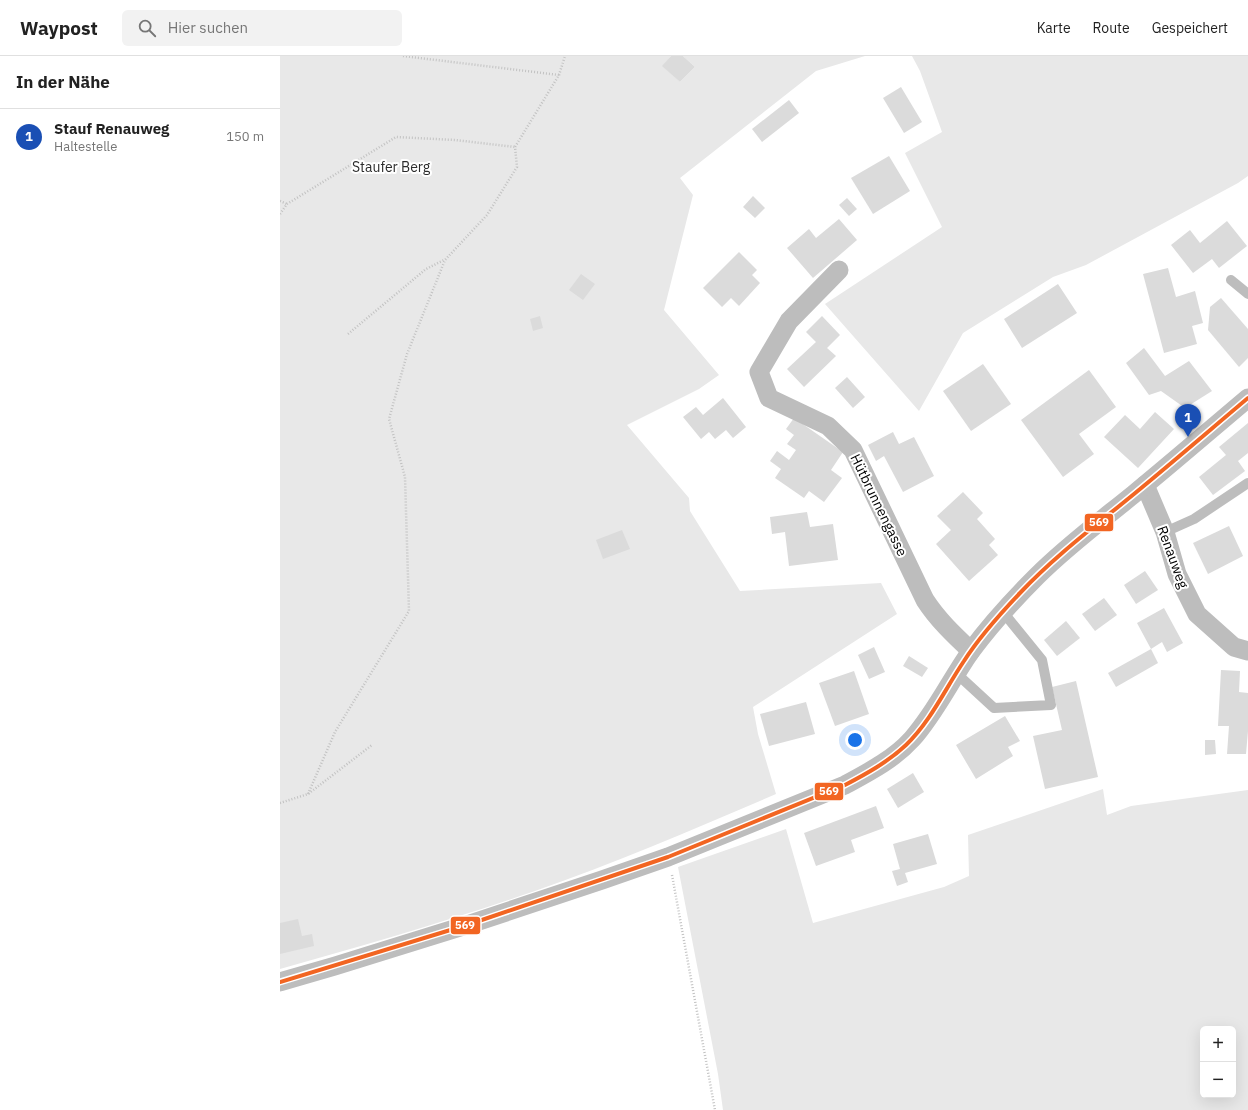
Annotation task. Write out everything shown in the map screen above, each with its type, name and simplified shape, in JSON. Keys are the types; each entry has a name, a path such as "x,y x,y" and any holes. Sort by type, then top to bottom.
{"street":[{"name":"Hütbrunnengasse","path":"839,270 789,320 759,372 769,398 828,426 853,450 925,600 934,615 971,651"},
{"path":"280,982 470,924 668,857 845,785 883,764 899,752 912,739 928,719 971,651 1003,612 1038,576 1056,558 1248,398"},
{"name":"Renauweg","path":"1145,485 1165,532 1177,574 1197,614 1234,647 1248,651"}],"lane":[{"path":"1231,280 1248,294"},
{"path":"1165,532 1194,520 1248,483"},
{"path":"956,673 994,708 1051,705 1042,660 1003,612"}],"path":[{"path":"403,56 559,75"},
{"path":"308,794 335,732 409,612 405,477 389,418 407,354 445,260 487,215 516,167 515,147 559,75 565,56"},
{"path":"280,214 287,204 396,137 455,140 515,147"},
{"path":"280,202 287,204"},
{"path":"348,334 426,269 445,260"},
{"path":"280,803 308,794 372,745"},
{"path":"668,857 715,1110"}],"green space":[{"name":"Staufer Berg","path":"280,56 671,56 663,66 680,82 695,67 683,56 865,56 816,71 680,178 693,195 664,310 719,375 699,389 627,425 689,498 690,511 740,591 881,583 897,614 753,707 758,734 776,794 626,857 535,891 408,932 280,969"},
{"path":"912,56 1248,56 1248,176 1238,183 1086,265 1053,277 963,333 919,411 825,304 942,227 905,153 942,132 920,71"},
{"path":"1103,789 1107,815 1131,806 1248,790 1248,1110 723,1110 718,1074 678,867 786,829 813,923 944,887 969,876 968,835"}],"building":[{"path":"671,56 683,56 695,67 680,82 662,66"},
{"path":"901,87 922,122 904,133 883,98"},
{"path":"789,100 799,113 762,142 752,129"},
{"path":"889,156 910,191 873,214 851,178"},
{"path":"753,196 765,208 755,218 743,207"},
{"path":"847,198 857,209 849,216 839,205"},
{"path":"839,219 857,240 813,278 787,248 809,229 816,238"},
{"path":"1227,221 1247,246 1219,268 1212,259 1193,273 1171,245 1190,230 1200,243"},
{"path":"739,252 757,270 752,275 760,283 739,306 731,298 722,307 703,288"},
{"path":"1168,268 1176,297 1195,291 1203,323 1192,326 1197,344 1164,353 1143,274"},
{"path":"581,274 595,284 583,300 569,290"},
{"path":"1058,284 1077,313 1022,348 1004,319"},
{"path":"1221,298 1248,329 1248,358 1239,367 1208,330 1210,307"},
{"path":"540,316 543,328 533,331 530,319"},
{"path":"822,316 840,335 827,348 836,356 804,387 787,369 816,342 806,332"},
{"path":"1144,348 1165,376 1189,361 1212,391 1185,408 1161,391 1149,395 1126,363"},
{"path":"983,364 1011,404 971,431 943,391"},
{"path":"1089,370 1116,407 1079,434 1094,454 1063,477 1021,420"},
{"path":"847,377 865,397 853,408 835,388"},
{"path":"723,398 746,427 733,438 726,430 715,439 709,432 701,439 683,417 696,407 703,415"},
{"path":"1155,412 1174,429 1138,468 1104,437 1125,415 1140,429"},
{"path":"794,418 843,452 831,470 842,478 824,502 809,491 804,498 775,478 781,469 770,461 777,451 789,460 796,450 787,444 794,435 786,429"},
{"path":"1248,423 1248,453 1238,461 1245,471 1213,495 1199,477 1226,455 1219,447"},
{"path":"893,432 899,444 914,437 934,476 903,492 884,456 876,461 868,445"},
{"path":"963,492 983,513 977,519 995,539 989,545 998,555 969,581 936,544 951,530 937,516"},
{"path":"807,512 810,527 833,524 838,560 789,566 785,532 772,534 770,517"},
{"path":"1229,526 1243,556 1208,574 1193,543"},
{"path":"622,530 630,549 603,559 596,540"},
{"path":"1145,571 1158,590 1136,604 1124,585"},
{"path":"1104,598 1117,615 1095,631 1082,614"},
{"path":"1164,608 1183,643 1167,652 1162,642 1151,649 1137,623"},
{"path":"1066,621 1080,638 1057,656 1044,640"},
{"path":"874,647 885,672 869,679 858,655"},
{"path":"1151,649 1158,663 1116,687 1108,673"},
{"path":"909,656 928,668 922,677 903,666"},
{"path":"1221,670 1240,671 1239,692 1248,693 1248,731 1246,754 1227,754 1229,726 1218,726"},
{"path":"854,671 869,714 835,726 819,683"},
{"path":"1076,681 1098,777 1045,789 1033,736 1062,730 1052,687"},
{"path":"806,702 815,734 769,746 760,714"},
{"path":"1005,716 1020,741 1008,747 1013,756 976,779 956,745"},
{"path":"1205,740 1215,740 1216,754 1205,755"},
{"path":"913,773 924,792 898,808 887,789"},
{"path":"876,806 884,828 851,840 855,852 816,866 804,833"},
{"path":"928,834 937,864 905,873 908,882 897,886 892,871 900,869 893,844"},
{"path":"298,919 302,936 312,934 314,946 280,954 280,923"}],"transit line":[{"name":"569","path":"280,982 470,924 668,857 845,785 869,772 892,757 915,736 923,726 970,652 998,617 1033,579 1248,398"}],"place":[{"name":"Stauf Renauweg","path":"1188,437"}]}
